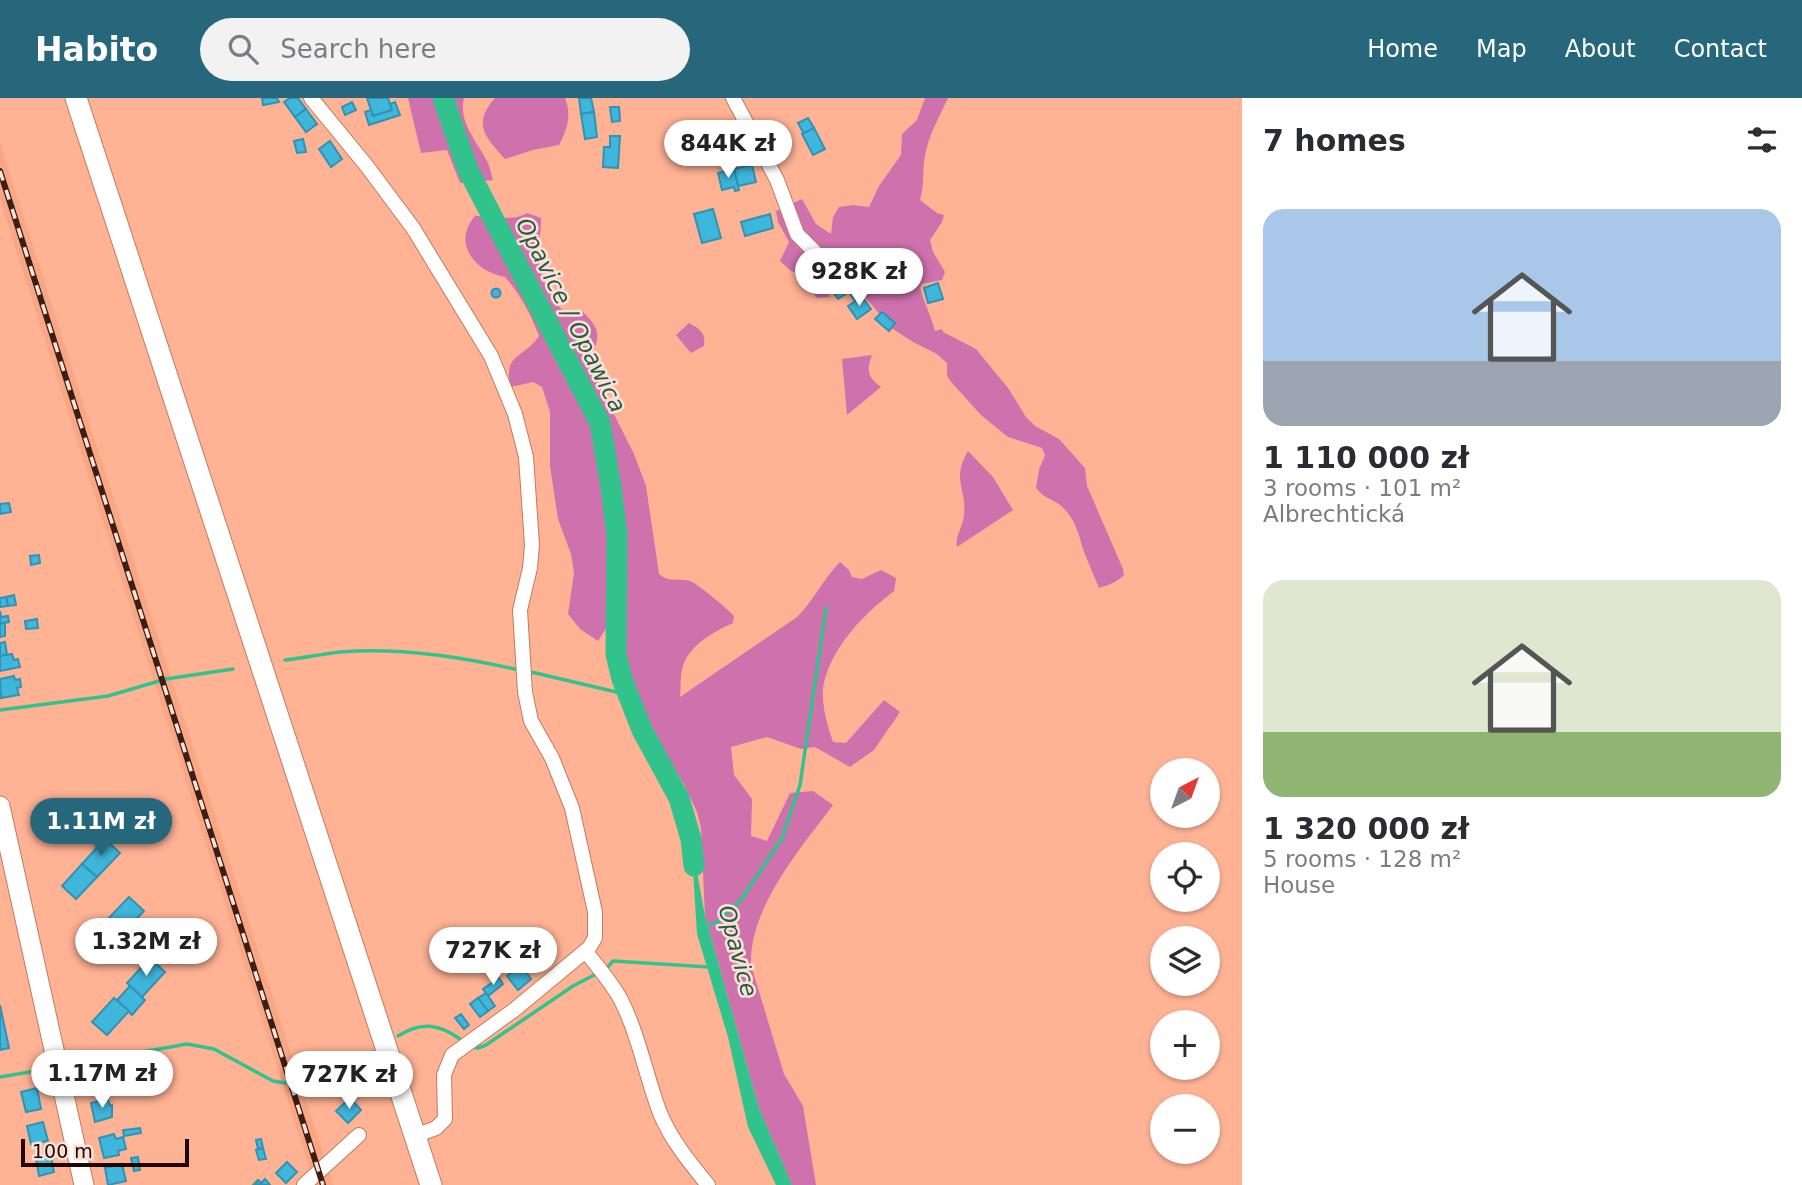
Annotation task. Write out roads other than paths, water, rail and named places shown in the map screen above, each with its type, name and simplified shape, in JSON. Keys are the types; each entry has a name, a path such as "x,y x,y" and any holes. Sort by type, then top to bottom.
{"main road":[{"path":"76,98 431,1185"},
{"path":"0,806 83,1185"}],"street":[{"path":"312,98 366,164 413,228 491,356 515,414 526,457 532,545 530,568 520,610 531,721 564,782 588,874 596,931 593,944 586,952 456,1052 447,1064 444,1075 445,1119 436,1128 415,1136"},
{"path":"733,98 777,180 797,234 814,251"},
{"path":"586,952 619,997 638,1044 660,1113 680,1150 708,1185"},
{"path":"304,1185 359,1135"}],"waterway":[{"name":"Opavice / Opawica","path":"443,98 468,170 600,423 617,536 616,654 622,679 642,730 679,798 691,839 694,866"},
{"name":"Opavice","path":"705,927 719,921 741,900 782,838 800,785 826,608"},
{"path":"285,660 340,652 384,651 453,657 519,670"},
{"path":"0,710 108,696 166,679 233,669"},
{"path":"527,671 629,695"},
{"path":"606,969 613,961 709,967"},
{"path":"472,1047 486,1045 573,986 598,973"},
{"path":"398,1036 414,1028 430,1026 445,1030 460,1039"},
{"path":"64,1066 187,1044 214,1049 273,1081 285,1083 333,1071 373,1052"},
{"path":"0,1077 53,1068"}],"railway":[{"path":"0,171 323,1185"}]}
